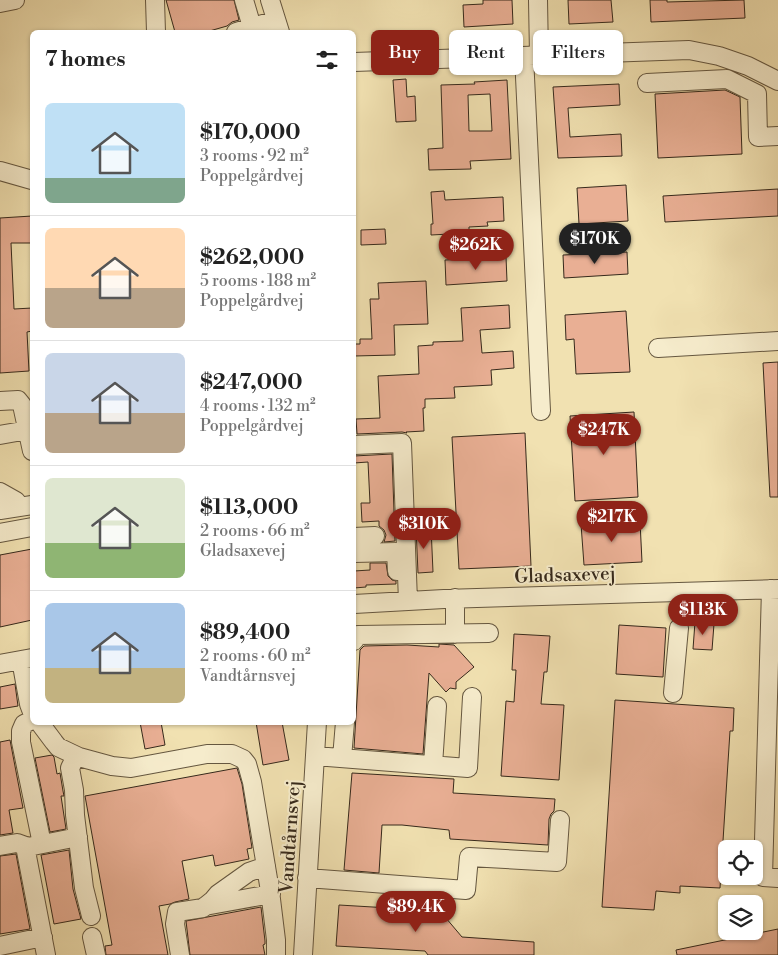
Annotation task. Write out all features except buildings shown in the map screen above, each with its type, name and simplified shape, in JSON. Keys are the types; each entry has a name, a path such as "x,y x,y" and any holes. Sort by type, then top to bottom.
{"street":[{"path":"0,3 15,0"},
{"path":"155,0 156,30"},
{"path":"244,0 244,30 278,26 270,0"},
{"path":"538,0 532,55 542,411"},
{"path":"356,62 689,50 719,56 748,66 778,82"},
{"path":"647,83 727,79 757,94 758,137 778,136"},
{"path":"0,171 30,179"},
{"path":"658,348 778,341"},
{"path":"0,401 18,400 22,405 30,440"},
{"path":"0,435 28,430"},
{"path":"356,444 402,443 403,601"},
{"path":"0,492 26,506"},
{"path":"0,510 26,506"},
{"path":"0,533 30,527"},
{"path":"356,537 375,536"},
{"path":"356,553 396,552 403,601"},
{"path":"775,589 762,877 778,878"},
{"name":"Gladsaxevej","path":"356,604 455,598 775,589"},
{"path":"455,598 455,634"},
{"path":"673,693 679,628"},
{"path":"356,638 358,636 489,633"},
{"path":"0,664 27,659 30,707"},
{"path":"315,756 468,768 472,697"},
{"path":"433,765 437,706"},
{"path":"30,721 24,724 21,731 21,742 46,955"},
{"path":"41,725 58,746 76,756 112,766 131,768 207,754 232,754 243,758 247,764 252,782 271,894 276,955"},
{"name":"Vandtårnsvej","path":"303,955 317,725"},
{"path":"342,758 345,725"},
{"path":"76,756 70,768 84,888 91,916"},
{"path":"307,878 466,890 468,857 557,862 560,820"},
{"path":"0,846 17,843 34,845 78,837"},
{"path":"180,955 174,924 177,912 203,908 218,894 248,872 266,866"},
{"path":"205,906 271,894"},
{"path":"0,946 43,937"},
{"path":"92,937 96,955"}]}
